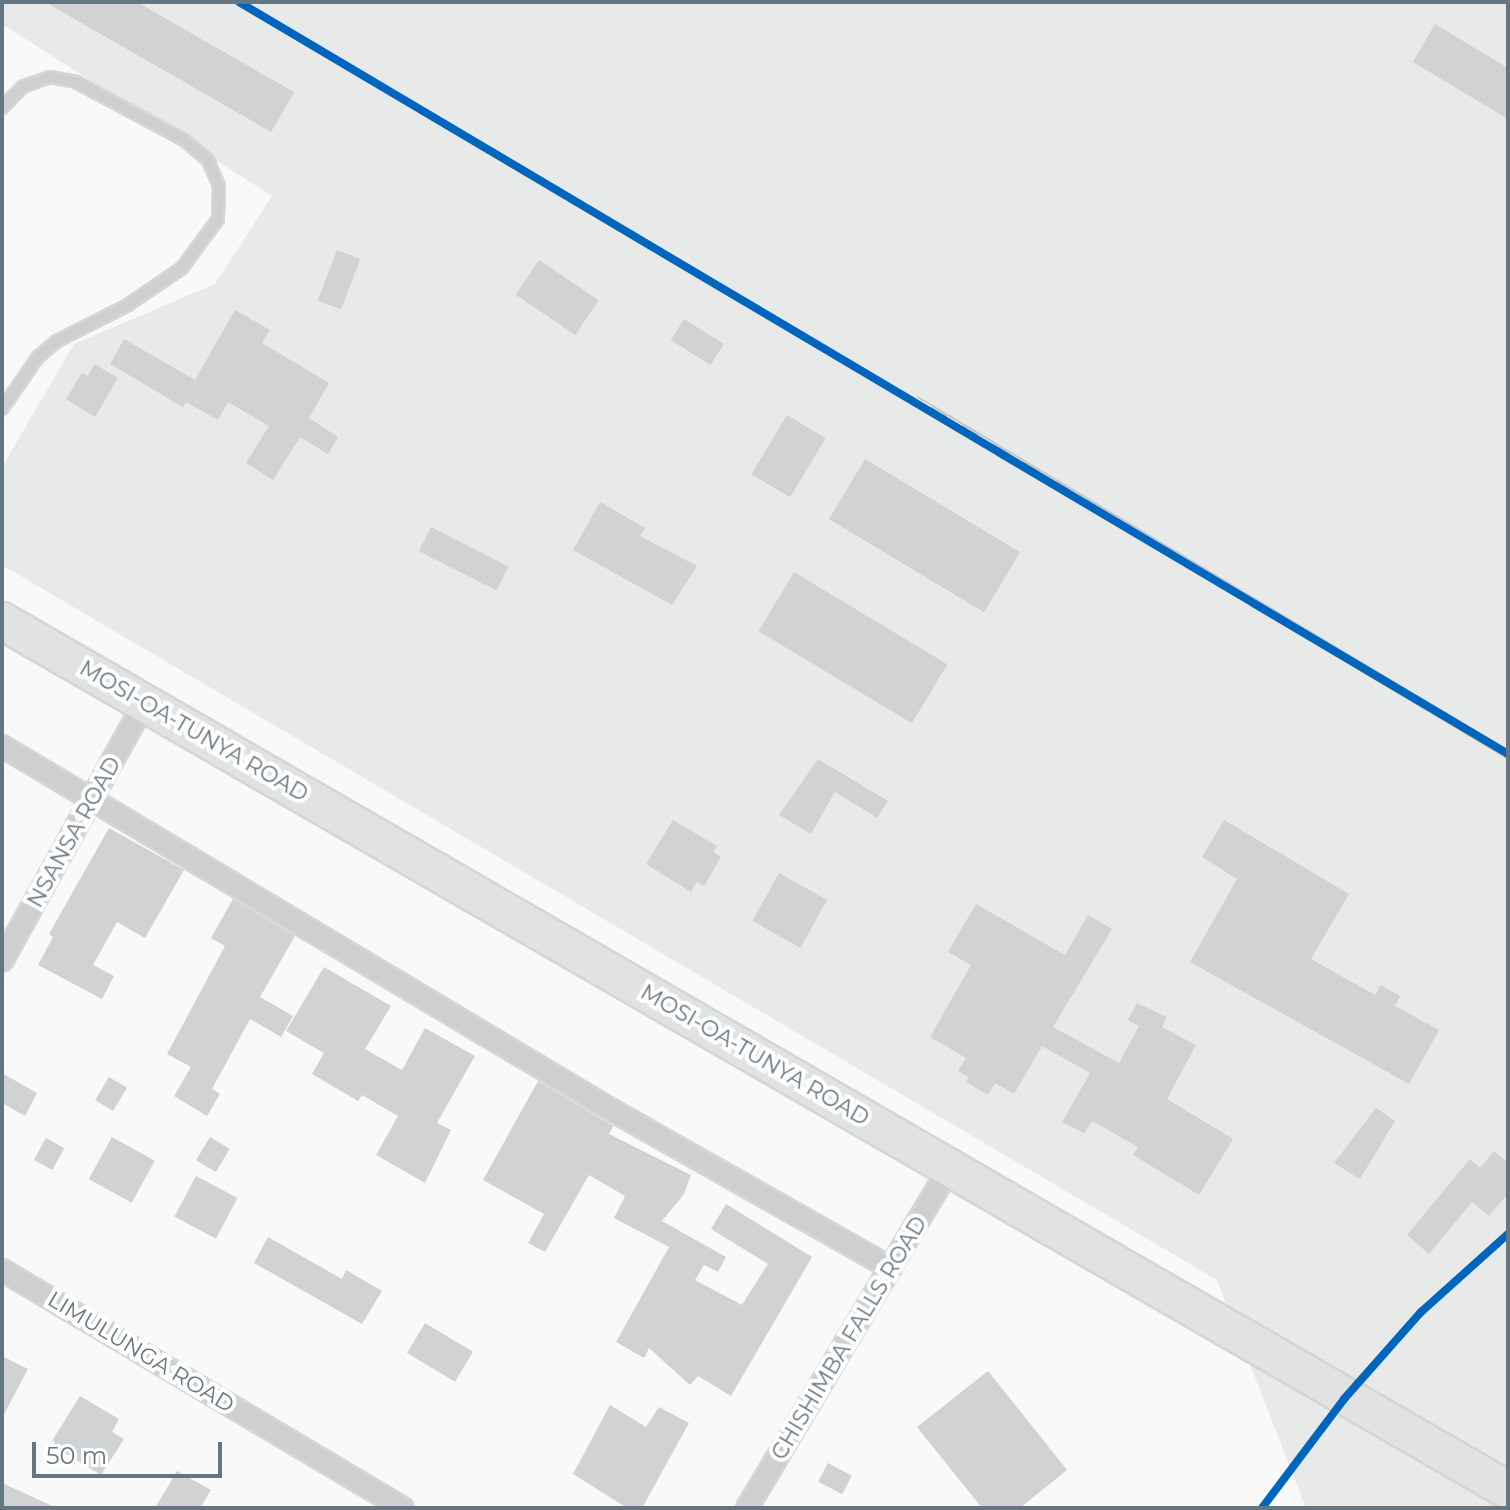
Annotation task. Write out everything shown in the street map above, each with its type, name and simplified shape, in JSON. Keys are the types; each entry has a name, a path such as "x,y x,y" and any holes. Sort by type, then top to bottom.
{"highway":[{"name":"MOSI-OA-TUNYA ROAD","path":"2,621 1508,1490"}],"street":[{"name":"NSANSA ROAD","path":"2,961 145,702"},
{"path":"2,746 615,1112 891,1268"},
{"name":"CHISHIMBA FALLS ROAD","path":"747,1508 950,1167"},
{"name":"LIMULUNGA ROAD","path":"2,1270 403,1508"}],"lane":[{"path":"2,108 22,87 49,77 76,82 184,140 208,160 219,186 218,219 182,268 128,305 57,341 38,357 2,409"}],"shaded area":[{"path":"2,2 1508,2 1508,1508 1306,1508 1217,1280 2,565 2,467 74,344 215,284 272,196 2,24"}],"building":[{"path":"45,2 137,2 294,92 271,132"},
{"path":"1435,24 1508,68 1508,119 1413,62"},
{"path":"337,250 360,259 341,309 318,300"},
{"path":"539,260 599,300 575,335 516,295"},
{"path":"235,310 270,330 262,343 329,383 309,418 338,437 328,454 300,437 273,480 246,463 269,426 228,402 218,420 186,402 183,407 110,364 124,339 195,380"},
{"path":"684,319 724,344 711,365 671,340"},
{"path":"94,364 118,378 95,417 66,399 82,373 88,376"},
{"path":"787,415 826,438 790,497 751,474"},
{"path":"865,459 1020,552 984,612 829,519"},
{"path":"600,502 645,528 640,536 697,566 672,605 573,550"},
{"path":"431,527 509,566 496,591 419,551"},
{"path":"794,572 947,664 912,723 758,631"},
{"path":"818,759 888,801 877,818 835,792 811,834 779,815"},
{"path":"673,820 717,846 713,852 721,857 704,886 697,882 691,892 646,864"},
{"path":"1224,820 1349,894 1311,959 1375,995 1381,985 1400,996 1395,1006 1439,1030 1409,1084 1190,962 1237,879 1202,857"},
{"path":"109,828 184,870 145,938 117,922 93,965 114,976 102,999 38,965 53,937 49,934"},
{"path":"779,873 827,900 800,948 752,921"},
{"path":"233,899 295,936 260,997 293,1016 281,1037 250,1019 212,1089 220,1094 207,1116 174,1096 191,1067 167,1054 225,946 211,938"},
{"path":"976,904 1065,955 1088,915 1112,929 1053,1027 1119,1063 1139,1026 1128,1020 1137,1003 1167,1017 1162,1027 1196,1045 1167,1099 1233,1139 1199,1195 1133,1155 1138,1147 1092,1121 1084,1133 1062,1122 1090,1073 1042,1046 1014,1094 995,1083 988,1095 966,1082 969,1077 958,1071 966,1058 930,1037 971,965 948,952"},
{"path":"324,967 391,1006 365,1049 402,1070 425,1028 475,1056 437,1123 451,1130 425,1183 376,1155 398,1116 362,1095 358,1101 312,1074 324,1053 286,1031"},
{"path":"2,1073 37,1093 25,1116 2,1103"},
{"path":"109,1077 127,1088 113,1111 95,1100"},
{"path":"538,1081 613,1126 609,1134 691,1175 684,1194 662,1221 726,1257 718,1272 704,1265 695,1280 742,1305 768,1264 711,1229 726,1204 812,1257 731,1396 698,1376 690,1385 649,1348 644,1358 616,1342 669,1247 614,1218 625,1196 589,1175 545,1252 528,1243 544,1214 483,1180"},
{"path":"1376,1108 1395,1121 1360,1179 1334,1163"},
{"path":"112,1137 155,1161 132,1203 89,1179"},
{"path":"210,1137 230,1149 216,1172 196,1160"},
{"path":"46,1138 64,1148 52,1170 34,1160"},
{"path":"1494,1151 1508,1163 1508,1194 1489,1216 1472,1202 1429,1254 1407,1235 1470,1159 1480,1168"},
{"path":"196,1176 237,1198 216,1239 174,1217"},
{"path":"268,1237 342,1279 346,1270 382,1291 362,1324 254,1263"},
{"path":"425,1323 473,1352 455,1382 407,1353"},
{"path":"2,1356 28,1369 2,1418"},
{"path":"988,1371 1067,1470 1020,1508 982,1508 917,1427"},
{"path":"80,1396 119,1419 112,1432 124,1439 101,1475 50,1444"},
{"path":"610,1405 646,1427 659,1407 689,1423 642,1508 627,1508 573,1474"},
{"path":"828,1463 852,1476 842,1494 818,1482"},
{"path":"177,1471 211,1490 200,1508 155,1508"},
{"path":"2,1483 57,1508 2,1508"}],"railway":[{"path":"915,399 1508,754"}],"transit line":[{"path":"239,2 1508,754"},
{"path":"1262,1508 1344,1399 1421,1312 1508,1234"}]}
